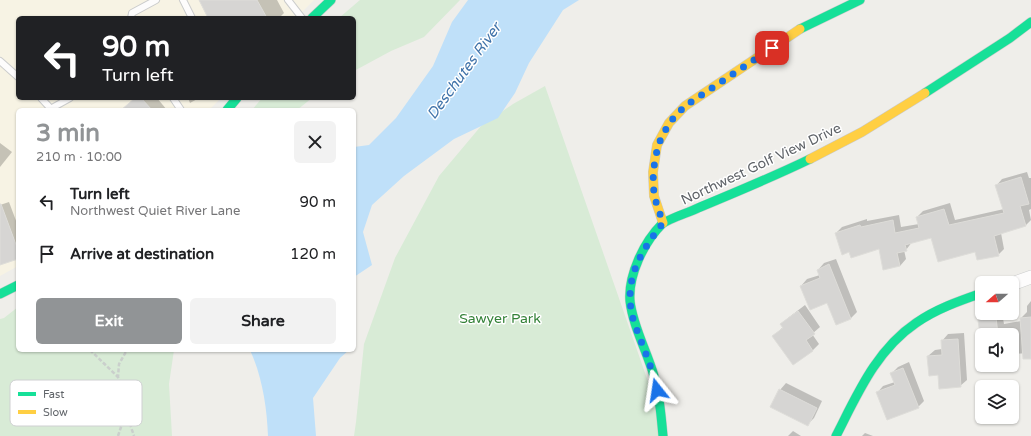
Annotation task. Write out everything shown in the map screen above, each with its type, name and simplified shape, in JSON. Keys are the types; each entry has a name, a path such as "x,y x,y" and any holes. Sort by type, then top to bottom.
{"street":[{"path":"314,16 331,0"},
{"path":"663,223 654,196 653,172 658,145 669,123 685,106 797,31 860,0"},
{"name":"Northwest Golf View Drive","path":"663,436 660,403 654,376 634,320 630,300 631,283 637,262 648,242 663,223 786,171 862,132 929,91 1010,38 1031,22"},
{"path":"229,108 235,100"},
{"path":"1019,282 1031,278"},
{"path":"0,294 16,286"},
{"path":"836,436 879,359 897,338 922,318 954,302 975,295"}],"lane":[{"path":"131,16 132,13 156,0"},
{"path":"183,0 191,16"},
{"path":"288,0 300,16"},
{"path":"0,61 16,75"},
{"path":"43,100 51,108"},
{"path":"54,108 67,100"}],"path":[{"path":"92,352 118,377"},
{"path":"119,380 119,364 126,352"},
{"path":"118,436 121,426"},
{"path":"131,426 134,436"}],"shaded area":[{"path":"0,0 314,0 298,16 16,16 16,100 219,100 211,108 16,108 16,267 0,276"}],"green space":[{"path":"360,0 460,0 424,37 391,51 356,70 356,16 341,16"},
{"name":"Sawyer Park","path":"545,86 667,436 354,436 364,344 395,258 439,176 481,126 513,104"},
{"path":"260,100 310,100 300,108 254,108"},
{"path":"16,309 16,352 174,352 169,384 172,436 0,436 0,319 4,318"}],"water":[{"name":"Deschutes River","path":"468,0 579,0 563,10 529,63 515,93 498,118 454,139 404,176 372,205 363,232 372,265 356,276 356,147 369,145 396,118 433,66 452,22"},
{"path":"251,352 347,352 340,358 313,398 316,436 268,436 263,392"}],"building":[{"path":"199,0 257,0 266,16 207,16"},
{"path":"133,100 143,100 150,108 123,108"},
{"path":"1021,177 1029,204 1020,206 1026,226 994,236 999,256 977,260 975,252 938,262 931,238 905,245 907,251 897,253 900,266 883,270 879,249 851,258 849,252 842,255 835,233 860,225 861,227 893,220 895,233 919,228 916,217 944,209 949,225 1004,213 995,185"},
{"path":"1,204 16,245 16,260 0,265"},
{"path":"829,264 851,319 836,325 827,303 810,310 800,286 820,278 817,270"},
{"path":"798,311 815,334 806,340 813,351 793,365 772,336 783,328 780,324"},
{"path":"1031,317 1031,359 1023,359 1020,318"},
{"path":"978,320 996,320 997,328 979,328"},
{"path":"958,339 961,387 939,389 938,375 929,376 927,356 942,355 941,340"},
{"path":"903,368 919,408 887,420 876,392 895,385 890,373"},
{"path":"779,389 817,408 808,426 770,407"}],"traffic: fast":[{"path":"314,16 331,0"},
{"path":"800,29 860,0"},
{"path":"925,93 1010,38 1031,22"},
{"path":"229,108 235,100"},
{"path":"663,436 658,391 637,330 630,301 630,291 634,270 643,249 655,231 665,222 810,159"},
{"path":"0,294 16,286"},
{"path":"836,436 860,389 869,374 890,346 916,323 940,309 975,295"}],"traffic: slow":[{"path":"663,223 654,196 653,172 657,145 669,123 685,106 800,29"},
{"path":"810,159 862,132 925,93"}],"route":[{"path":"657,390 654,376 634,320 630,300 631,283 637,262 648,242 663,223 654,196 653,172 658,145 669,123 685,106 772,48"}]}
